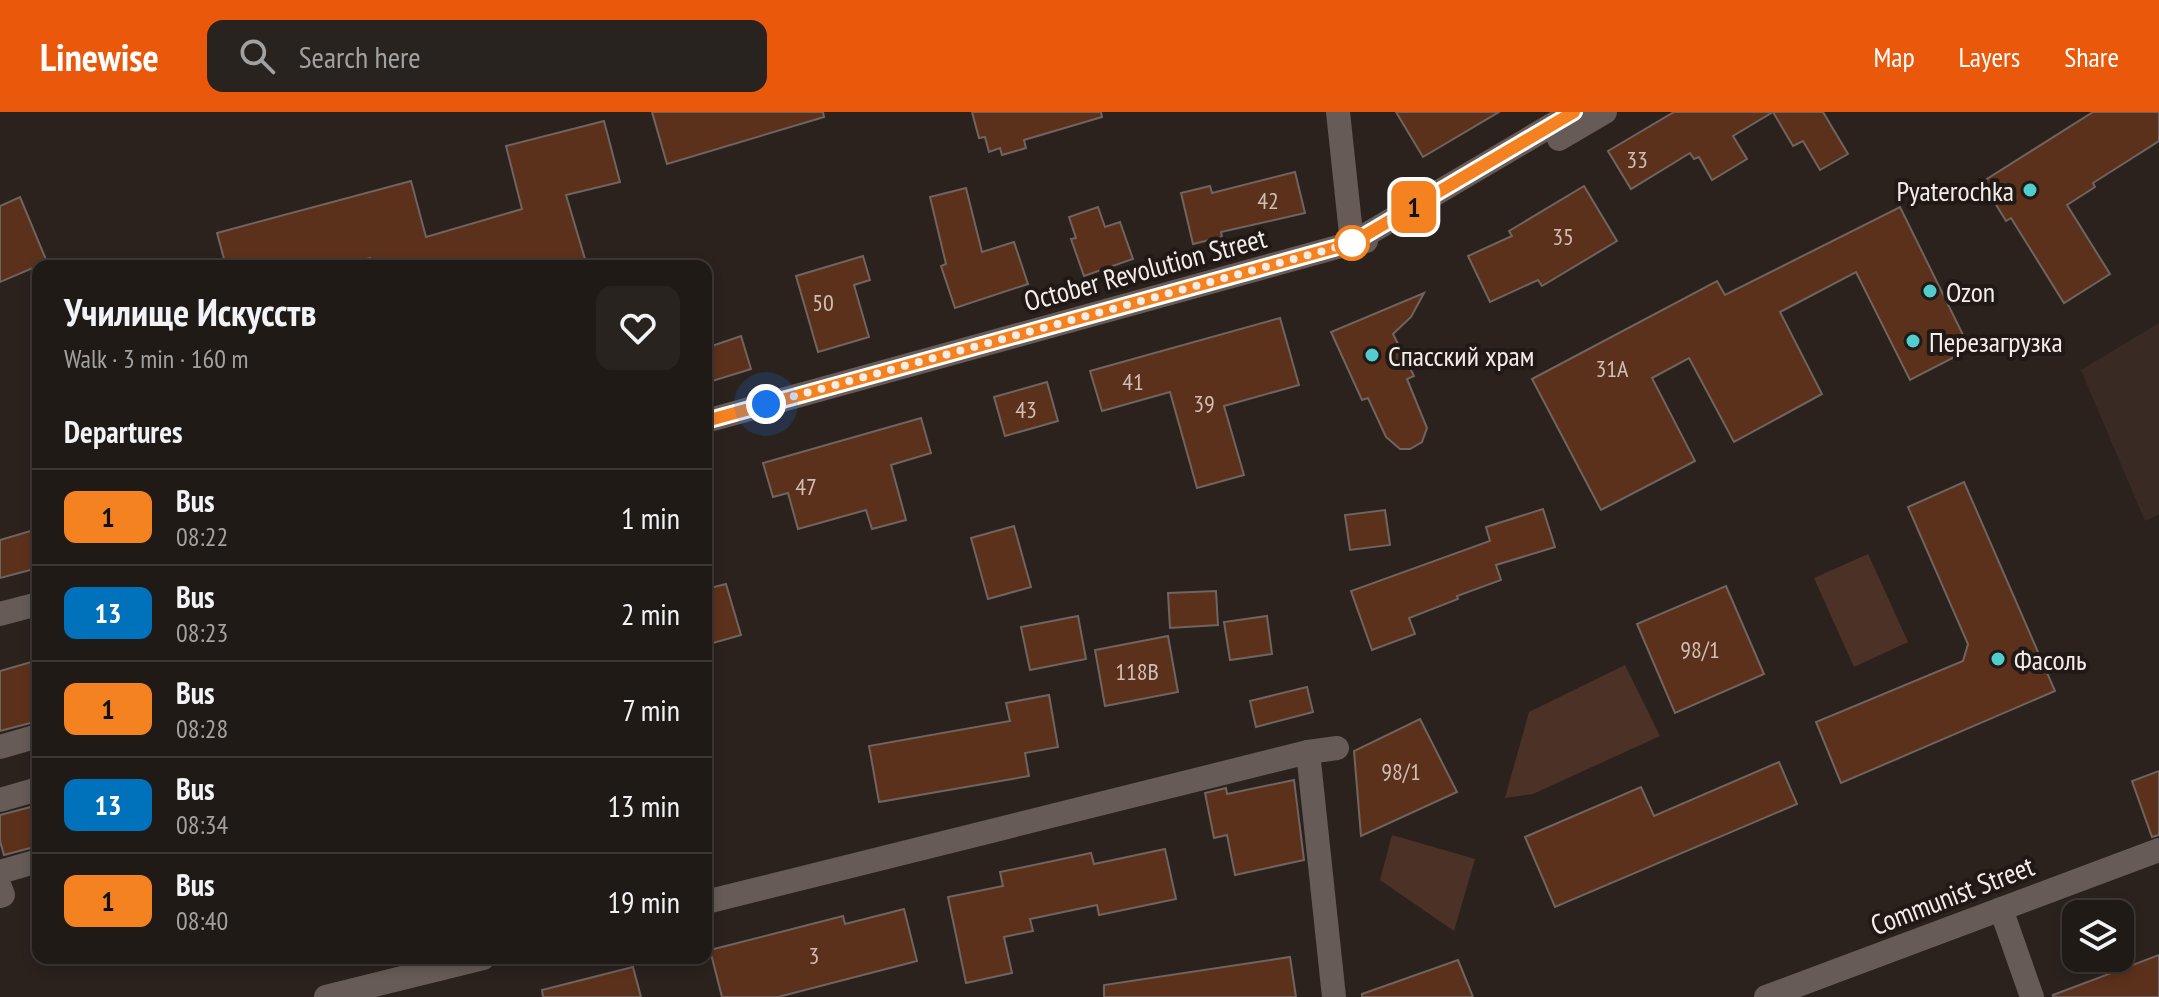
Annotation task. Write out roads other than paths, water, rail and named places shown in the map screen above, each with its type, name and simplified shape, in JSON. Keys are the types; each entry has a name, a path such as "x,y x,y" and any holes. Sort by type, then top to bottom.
{"street":[{"path":"1338,112 1352,243 1393,237 1605,112"},
{"name":"October Revolution Street","path":"712,419 1352,243 1574,112"},
{"path":"0,614 32,606"},
{"path":"0,747 32,738"},
{"path":"712,901 1308,752 1337,748"},
{"path":"1308,752 1334,997"},
{"path":"0,800 32,791"},
{"name":"Communist Street","path":"1766,997 2159,850"},
{"path":"0,872 32,863"},
{"path":"0,887 3,895 0,896"},
{"path":"2001,909 2032,997"},
{"path":"326,997 459,964"}],"place":[{"name":"Pyaterochka","path":"2030,190"},
{"name":"Ozon","path":"1930,291"},
{"name":"Перезагрузка","path":"1913,341"},
{"name":"Спасский храм","path":"1372,355"},
{"name":"Фасоль","path":"1998,659"}]}
